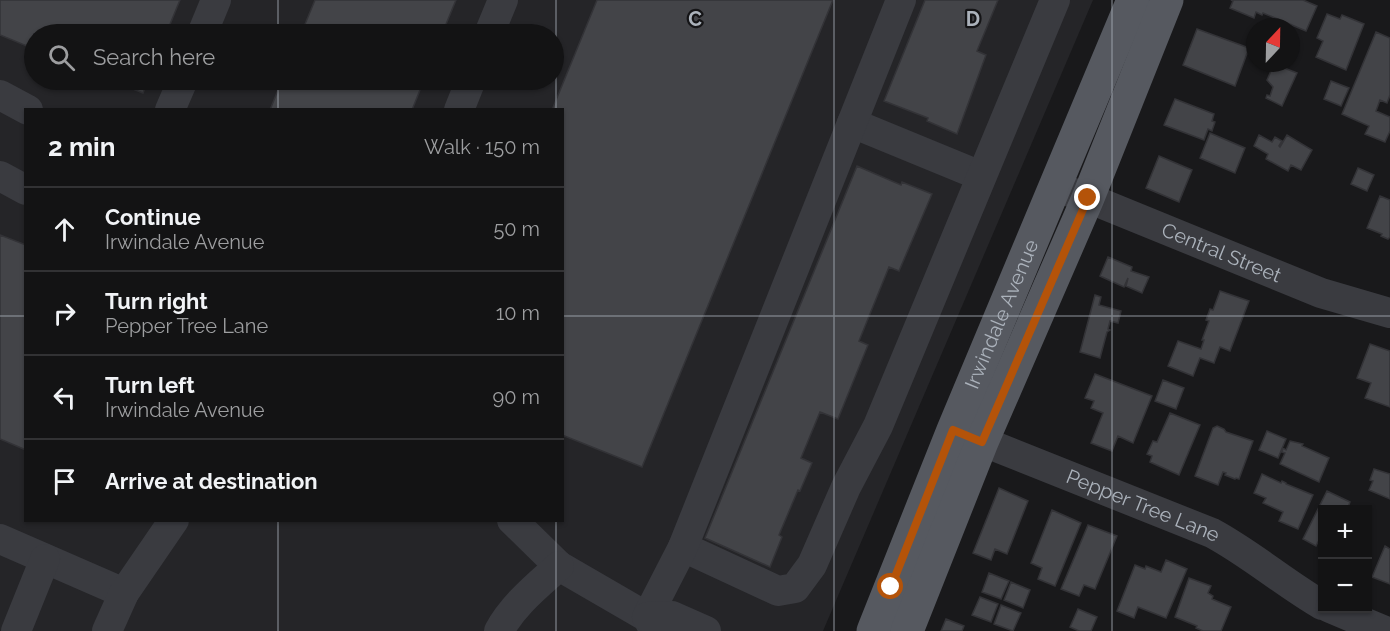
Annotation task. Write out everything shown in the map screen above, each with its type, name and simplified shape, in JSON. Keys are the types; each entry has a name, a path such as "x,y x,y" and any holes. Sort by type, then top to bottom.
{"main road":[{"name":"Irwindale Avenue","path":"907,631 968,436 1056,187 1133,0"},
{"name":"Irwindale Avenue","path":"873,631 1088,198 1167,0"}],"street":[{"path":"205,24 216,0"},
{"path":"493,24 503,0"},
{"path":"651,624 901,0"},
{"path":"682,547 778,591 795,588 812,565 846,487 878,426 1054,0"},
{"path":"171,108 179,90"},
{"path":"460,108 467,90"},
{"path":"0,95 24,108"},
{"path":"852,123 981,176"},
{"path":"0,176 24,189"},
{"name":"Central Street","path":"1056,187 1321,293 1390,313"},
{"name":"Pepper Tree Lane","path":"968,436 1212,533 1238,547 1318,602"},
{"path":"107,631 124,593 173,522"},
{"path":"514,522 559,566 651,624"},
{"path":"0,540 124,593"},
{"path":"16,631 45,559"},
{"path":"499,631 504,621 528,594 559,566"},
{"path":"1340,613 1385,631"},
{"path":"651,624 672,616 706,631"}],"shaded area":[{"path":"0,0 1093,0 823,631 0,631"}],"building":[{"path":"0,0 180,0 170,24 24,24 24,45 0,35"},
{"path":"315,0 456,0 446,24 305,24"},
{"path":"597,0 833,0 642,467 564,436 564,108 553,108 560,90 564,90 564,81"},
{"path":"925,0 998,0 977,51 986,55 957,134 927,121 928,118 884,101"},
{"path":"1231,0 1303,0 1317,6 1306,31 1300,28 1300,18 1275,18 1256,12 1254,18 1230,8 1233,1"},
{"path":"1327,14 1340,19 1342,15 1364,24 1346,70 1316,57 1323,41 1317,38"},
{"path":"1197,29 1246,47 1246,56 1235,86 1183,65"},
{"path":"1376,32 1390,38 1390,95 1387,103 1380,100 1376,111 1390,117 1390,131 1385,142 1365,134 1369,126 1342,114"},
{"path":"1270,72 1297,73 1282,106 1266,98 1267,95 1270,96 1273,87 1267,80"},
{"path":"1331,81 1349,88 1341,106 1324,99"},
{"path":"278,90 420,90 413,108 271,108"},
{"path":"1175,99 1214,114 1212,121 1215,122 1212,131 1208,129 1204,140 1164,125"},
{"path":"1210,133 1245,148 1235,173 1200,158"},
{"path":"1259,135 1272,142 1275,137 1282,141 1280,147 1287,135 1312,150 1301,170 1291,165 1288,171 1266,159 1268,154 1254,146"},
{"path":"1159,156 1192,170 1179,202 1146,188"},
{"path":"857,166 901,185 902,182 932,194 899,271 889,267 859,341 868,345 838,419 820,412 801,458 812,463 779,535 782,537 770,567 705,538"},
{"path":"1358,168 1374,175 1367,191 1351,184"},
{"path":"1380,196 1390,200 1390,237 1388,239 1367,228"},
{"path":"0,235 24,244 24,449 0,439"},
{"path":"1108,257 1132,267 1131,271 1149,277 1142,293 1126,286 1128,278 1124,287 1100,276"},
{"path":"1220,291 1249,301 1230,351 1220,347 1214,363 1200,358 1193,376 1168,366 1178,341 1201,349 1209,321 1206,320 1210,309 1213,310"},
{"path":"1095,295 1101,297 1099,305 1121,311 1118,323 1110,321 1108,329 1110,330 1107,332 1100,358 1080,352"},
{"path":"1370,344 1390,351 1390,407 1365,398 1371,383 1357,378"},
{"path":"1095,374 1152,396 1133,443 1118,436 1112,451 1091,443 1103,413 1091,408 1094,401 1085,398"},
{"path":"1163,380 1184,388 1176,409 1155,401"},
{"path":"1170,413 1200,425 1179,475 1150,462 1152,456 1147,454 1153,441 1157,442"},
{"path":"1217,426 1226,432 1253,441 1239,479 1225,475 1226,473 1223,472 1218,485 1195,476 1213,428"},
{"path":"1267,431 1286,439 1278,458 1259,450"},
{"path":"1290,441 1303,444 1302,446 1329,458 1319,482 1280,464 1285,453 1282,452 1283,448 1286,450"},
{"path":"1374,469 1390,474 1390,499 1369,490 1373,481 1370,480"},
{"path":"1262,474 1313,495 1298,529 1279,521 1283,512 1263,503 1266,498 1254,493"},
{"path":"999,488 1028,501 1007,554 995,549 991,560 973,553"},
{"path":"1327,491 1350,502 1349,505 1320,505"},
{"path":"1318,509 1316,546 1303,539"},
{"path":"1052,510 1081,523 1055,586 1038,579 1042,568 1031,563"},
{"path":"1088,525 1117,536 1095,589 1084,585 1079,596 1061,589"},
{"path":"1385,546 1390,549 1390,584 1372,577"},
{"path":"1166,560 1187,569 1166,618 1138,607 1134,618 1117,611 1135,565 1145,569 1146,566 1161,572"},
{"path":"989,573 1009,581 1001,599 982,592"},
{"path":"1189,578 1211,586 1208,593 1213,596 1212,599 1231,607 1221,631 1203,631 1175,617"},
{"path":"1011,582 1030,590 1023,608 1004,600"},
{"path":"980,597 998,604 991,622 972,615"},
{"path":"1001,605 1021,613 1013,631 994,624"},
{"path":"1078,609 1097,617 1091,631 1079,631 1070,627"},
{"path":"946,619 964,626 962,631 941,631"}],"route":[{"path":"891,587 953,430 982,442 1088,198"}]}
